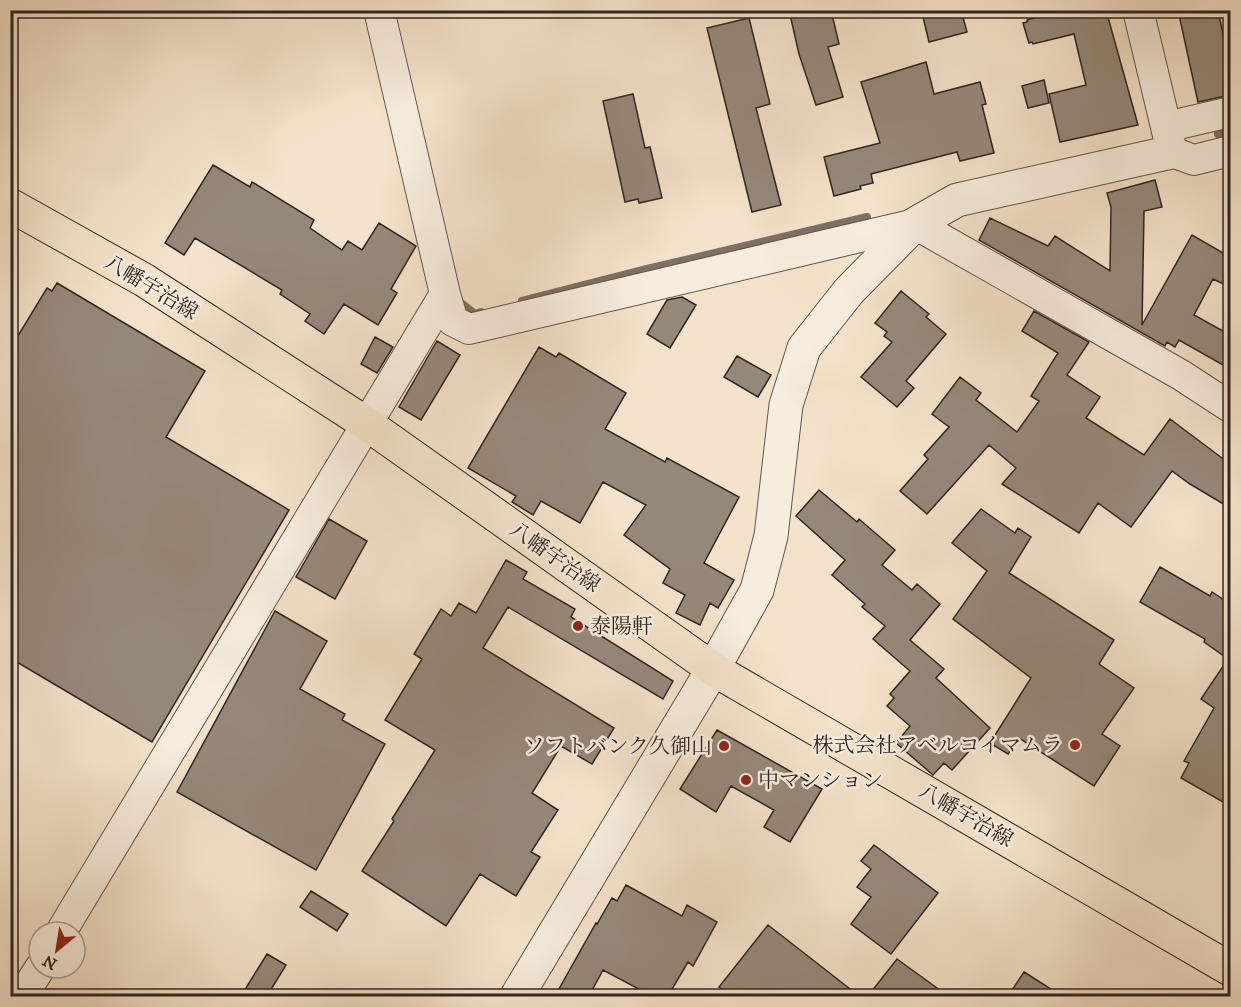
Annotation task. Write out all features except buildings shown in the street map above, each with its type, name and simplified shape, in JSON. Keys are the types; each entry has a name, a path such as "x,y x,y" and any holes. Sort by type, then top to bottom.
{"main road":[{"name":"八幡宇治線","path":"10,205 144,280 367,424 713,669 1230,969"}],"street":[{"path":"379,10 445,294 453,321 470,329 915,224 1181,375 1230,407"},
{"path":"1138,10 1169,139 1194,160 1230,152"},
{"path":"517,996 713,669 757,590 771,536 786,405 804,348 849,291 915,224 957,200 1169,139 1230,112"},
{"path":"68,920 445,294"},
{"path":"22,996 32,980"}],"waterway":[{"path":"1218,134 1230,131"},
{"path":"522,301 867,217"},
{"path":"457,300 475,314 481,312"}],"place":[{"name":"泰陽軒","path":"578,626"},
{"name":"株式会社アベルコイマムラ","path":"1075,745"},
{"name":"ソフトバンク久御山","path":"724,746"},
{"name":"中マンション","path":"746,780"}]}
